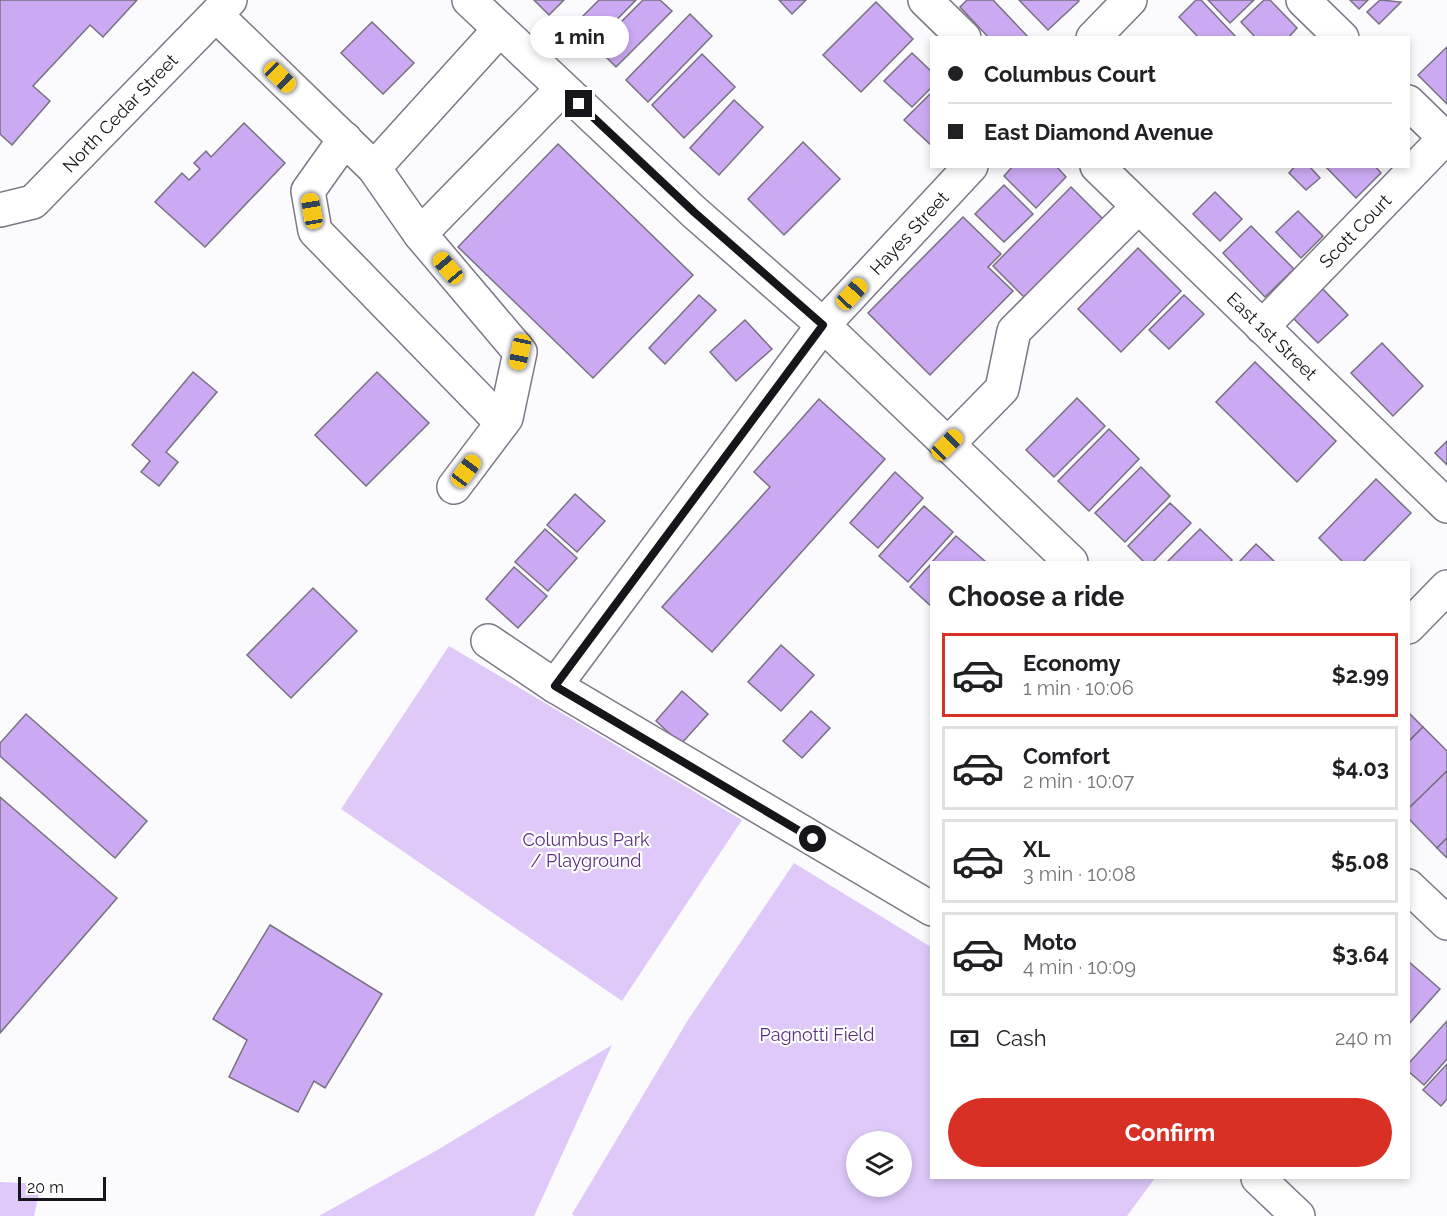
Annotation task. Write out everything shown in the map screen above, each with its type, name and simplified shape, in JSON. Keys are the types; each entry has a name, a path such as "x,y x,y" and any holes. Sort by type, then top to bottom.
{"street":[{"path":"469,0 694,212 823,325 1070,561"},
{"path":"925,0 962,36"},
{"path":"1096,36 1130,0"},
{"path":"1303,0 1340,36"},
{"path":"223,7 374,168 420,234 520,352 506,418 454,488"},
{"name":"North Cedar Street","path":"0,210 33,202 223,7"},
{"path":"374,168 499,30"},
{"path":"420,234 562,89"},
{"path":"1410,104 1446,138"},
{"name":"Scott Court","path":"1262,327 1446,138"},
{"path":"345,139 308,191 315,231 502,423"},
{"name":"Hayes Street","path":"555,686 823,325 969,168"},
{"name":"East 1st Street","path":"1098,168 1447,506"},
{"path":"947,445 1002,389 1014,331 1138,207"},
{"path":"1410,625 1447,587"},
{"path":"488,641 555,686 930,908"},
{"path":"1410,888 1447,923"},
{"path":"1259,1179 1298,1216"}],"green space":[{"name":"Columbus Park / Playground","path":"449,646 742,820 622,1001 341,809"},
{"name":"Pagnotti Field","path":"794,863 930,946 930,1179 1154,1179 1127,1216 574,1216 572,1214 688,1020"},
{"path":"612,1045 534,1216 319,1216 439,1149"},
{"path":"0,1182 41,1184 34,1216 0,1216"}],"building":[{"path":"0,0 137,0 103,37 90,25 33,86 50,101 12,145 0,134"},
{"path":"534,0 564,0 549,15"},
{"path":"599,0 636,0 587,50 568,31"},
{"path":"643,0 660,0 672,11 616,67 596,47"},
{"path":"779,0 806,0 792,14"},
{"path":"967,0 993,0 1027,36 987,36 960,7"},
{"path":"1019,0 1078,0 1079,1 1048,30"},
{"path":"1196,0 1201,0 1235,36 1197,36 1179,17"},
{"path":"1208,0 1254,0 1230,23"},
{"path":"1264,0 1270,0 1297,28 1290,36 1254,36 1241,22"},
{"path":"1350,0 1368,0 1359,9"},
{"path":"1380,0 1401,2 1379,24 1367,12"},
{"path":"876,2 913,39 861,92 823,55"},
{"path":"690,14 712,36 648,102 626,80"},
{"path":"372,22 414,63 383,94 341,53"},
{"path":"1447,47 1447,104 1418,75"},
{"path":"912,53 930,70 930,89 912,107 884,81"},
{"path":"702,54 735,87 684,138 652,105"},
{"path":"930,94 930,144 904,120"},
{"path":"734,100 763,127 719,175 690,148"},
{"path":"244,123 285,163 205,247 155,202 182,173 189,180 200,169 194,163 206,151 211,157"},
{"path":"803,142 840,179 784,235 748,199"},
{"path":"558,144 693,275 593,378 458,247"},
{"path":"1011,168 1058,168 1066,177 1036,208 1004,176"},
{"path":"1293,168 1311,168 1320,178 1306,190 1289,173"},
{"path":"1327,168 1377,168 1381,173 1356,198"},
{"path":"1004,185 1033,214 1004,242 975,214"},
{"path":"1071,187 1104,220 1026,299 993,266"},
{"path":"1215,192 1242,219 1220,241 1193,214"},
{"path":"1298,211 1323,236 1301,258 1276,232"},
{"path":"963,217 1001,254 988,267 1013,291 930,375 868,313"},
{"path":"1251,226 1294,269 1265,297 1223,253"},
{"path":"1138,248 1181,291 1121,352 1078,309"},
{"path":"1319,285 1348,315 1318,343 1289,314"},
{"path":"699,295 716,310 665,364 649,348"},
{"path":"1184,295 1204,314 1169,349 1149,330"},
{"path":"745,320 772,349 736,381 710,352"},
{"path":"1382,343 1423,386 1393,416 1351,373"},
{"path":"1255,362 1336,441 1297,482 1216,402"},
{"path":"193,372 217,392 166,452 178,462 159,486 141,472 150,461 132,445"},
{"path":"377,372 429,423 366,486 315,435"},
{"path":"1077,398 1105,426 1054,477 1026,450"},
{"path":"819,399 885,459 712,652 662,607 770,487 754,472"},
{"path":"1109,429 1139,459 1089,511 1058,481"},
{"path":"1447,441 1447,465 1435,453"},
{"path":"1141,467 1170,496 1125,542 1095,513"},
{"path":"895,472 923,498 878,548 850,523"},
{"path":"1376,479 1411,513 1364,561 1342,561 1319,538"},
{"path":"575,494 605,521 577,552 547,525"},
{"path":"1170,503 1191,523 1154,561 1143,561 1128,546"},
{"path":"924,506 953,532 908,582 879,556"},
{"path":"545,529 577,558 548,591 515,562"},
{"path":"1200,529 1232,560 1231,561 1168,561"},
{"path":"956,536 985,561 933,561"},
{"path":"1256,544 1274,561 1240,561"},
{"path":"930,565 930,605 910,587"},
{"path":"514,567 547,596 518,628 486,599"},
{"path":"313,588 357,631 291,698 247,655"},
{"path":"781,645 814,675 781,711 748,682"},
{"path":"682,691 708,714 681,744 656,721"},
{"path":"811,711 830,728 802,758 783,741"},
{"path":"26,714 147,821 115,858 0,756 0,743"},
{"path":"1410,714 1423,727 1410,740"},
{"path":"1423,727 1447,751 1447,771 1410,807 1410,740"},
{"path":"1447,771 1447,838 1437,848 1410,820 1410,807"},
{"path":"0,797 117,898 0,1033"},
{"path":"1447,838 1447,858 1437,848"},
{"path":"270,925 382,994 325,1088 314,1081 298,1112 229,1077 247,1040 213,1019"},
{"path":"1410,963 1440,989 1410,1023"},
{"path":"1447,1021 1447,1059 1424,1085 1410,1073 1410,1062"},
{"path":"1447,1064 1447,1099 1441,1106 1423,1090"}],"route":[{"path":"579,104 694,212 823,325 555,686 813,839"}]}
